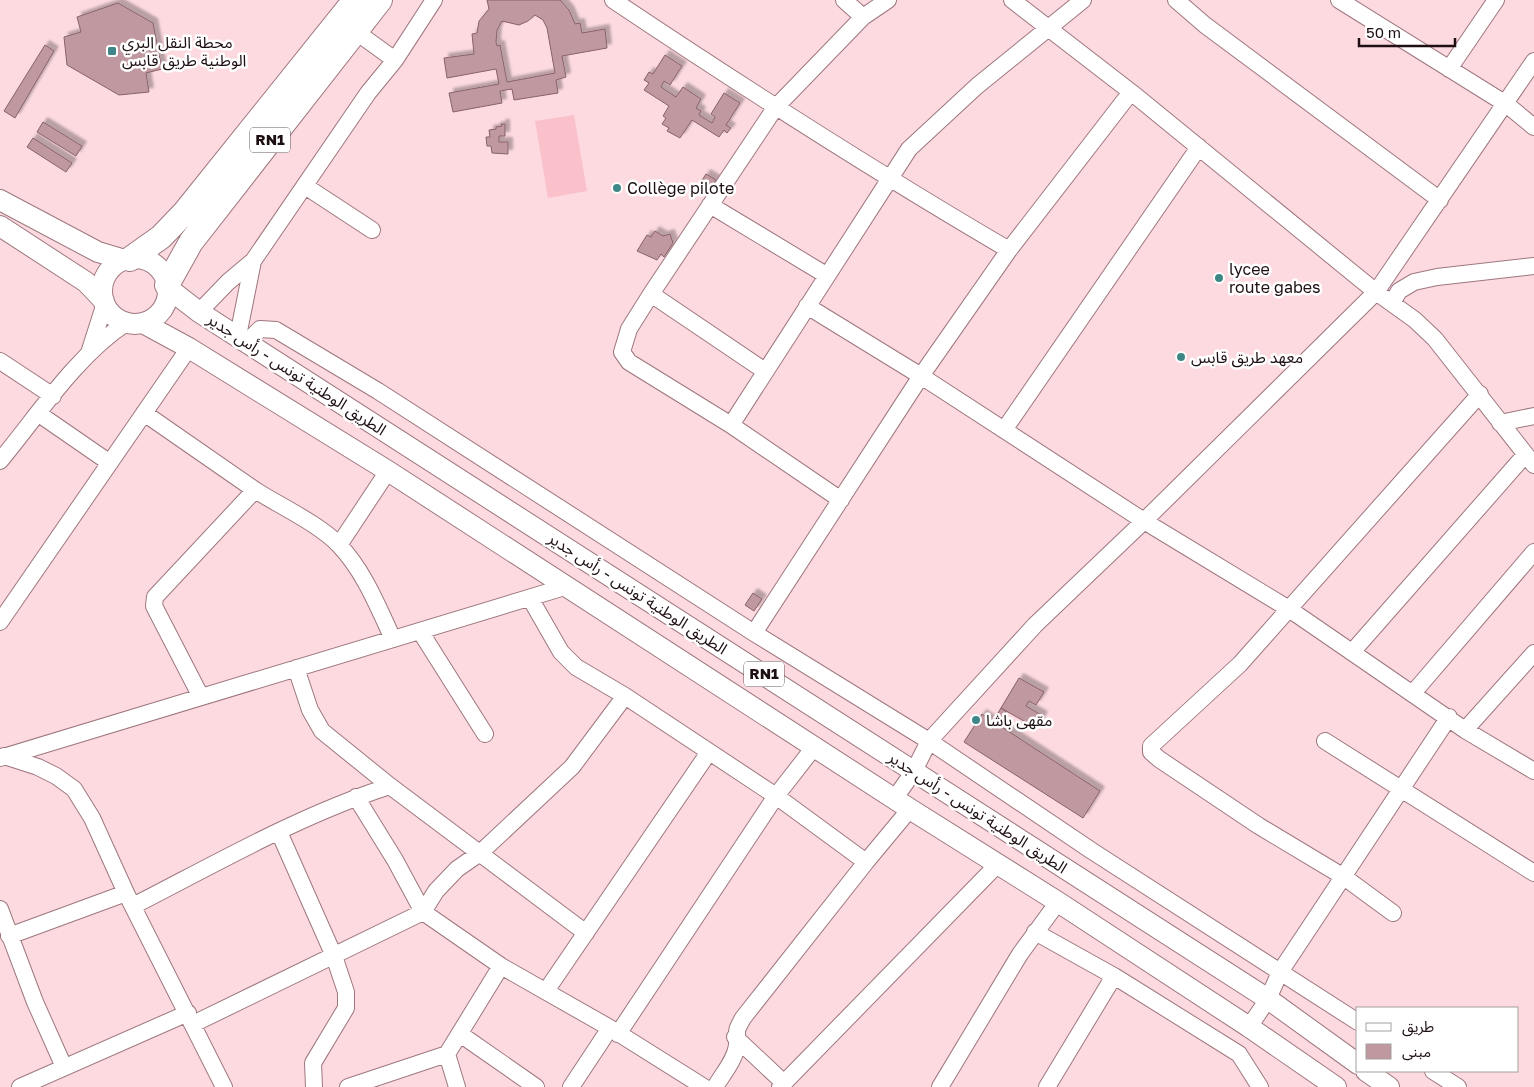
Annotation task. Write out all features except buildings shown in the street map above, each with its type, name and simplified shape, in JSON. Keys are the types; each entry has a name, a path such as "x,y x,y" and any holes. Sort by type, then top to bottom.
{"highway":[{"name":"RN1","path":"168,286 191,242 348,26 355,0"},
{"name":"RN1","path":"128,260 161,237 348,26 380,0"}],"main road":[{"name":"RN1","path":"0,200 98,252 128,260 150,262 164,275 168,286 165,306 152,320 135,323 113,316 104,302 86,282 0,226"},
{"name":"RN1","path":"104,302 104,281 116,265 128,260"},
{"name":"الطريق الوطنية تونس - رأس جدير","path":"168,286 199,312 1268,999 1356,1063"},
{"name":"الطريق الوطنية تونس - رأس جدير","path":"135,323 189,348 388,471 1058,902 1249,1027 1336,1087"},
{"path":"1367,1072 1389,1087"}],"street":[{"path":"199,312 228,282 253,261 368,93 395,60 434,0"},
{"path":"613,0 775,108 888,179 1009,250"},
{"path":"844,0 863,17"},
{"path":"841,500 731,425 628,362 622,352 629,329 775,108 863,17 888,0"},
{"path":"1012,0 1131,92 1376,292 1415,320 1434,339 1480,394 1500,423 1530,460 1353,651"},
{"path":"731,425 909,149 977,86 1084,0"},
{"path":"1176,0 1205,25 1440,200"},
{"path":"1339,0 1506,104 1534,127"},
{"path":"1449,69 1496,0"},
{"path":"348,26 395,60"},
{"path":"715,1087 733,1054 737,1044 736,1031 743,1018 866,862 903,804 914,770 928,741 1035,625 1144,521 1376,292 1534,61"},
{"path":"754,634 921,376 1009,250 1131,92"},
{"path":"1004,430 1199,147"},
{"path":"305,186 372,230"},
{"path":"710,205 826,275"},
{"path":"243,339 253,261"},
{"path":"1392,303 1399,290 1414,282 1437,277 1534,266"},
{"path":"651,294 765,372"},
{"path":"90,352 104,302"},
{"path":"807,306 921,376 1144,521 1289,609 1353,651 1465,730 1534,771"},
{"path":"0,461 90,352 135,323"},
{"path":"243,339 260,328 276,330 378,391 754,634 928,741 1084,846 1356,1021"},
{"path":"0,622 189,348"},
{"path":"0,361 53,396"},
{"path":"1393,913 1344,877 1259,826 1151,752 1153,742 1240,664 1480,394"},
{"path":"144,413 255,490 313,525 339,545 374,597 393,639"},
{"path":"39,414 110,463"},
{"path":"1500,423 1534,416"},
{"path":"339,545 388,471"},
{"path":"201,697 154,606 154,597 255,490"},
{"path":"1413,694 1534,552"},
{"path":"2,757 568,586"},
{"path":"530,598 561,652 576,667 625,696 776,796 866,862"},
{"path":"420,631 485,734"},
{"path":"1465,730 1534,653"},
{"path":"296,668 310,710 322,732 390,786 586,933"},
{"path":"20,1087 64,1067 190,1019 334,956 423,912 457,869 480,853 572,766 625,696"},
{"path":"1249,1027 1268,999 1280,972 1449,717"},
{"path":"1325,741 1534,873"},
{"path":"571,1087 614,1031 776,796 815,746"},
{"path":"546,991 709,752"},
{"path":"2,757 38,767 56,776 74,789 92,818 130,899 224,1087"},
{"path":"9,936 130,899 356,797 390,786"},
{"path":"356,797 395,860 423,912 502,966 614,1031 703,1087"},
{"path":"279,832 334,956 346,992 346,1008 313,1063 314,1087"},
{"path":"735,1037 782,1085 998,864"},
{"path":"940,1087 1035,932 1058,902"},
{"path":"0,909 9,936 64,1067"},
{"path":"1035,932 1114,976 1239,1054 1259,1086"},
{"path":"348,1087 447,1054 502,966"},
{"path":"1047,1087 1114,976"},
{"path":"460,1034 536,1087"},
{"path":"447,1054 457,1087"},
{"path":"1435,1072 1458,1087"}],"shaded area":[{"path":"574,115 587,191 548,198 535,121"}],"place":[{"name":"محطة النقل البري الوطنية طريق قابس","path":"112,51"},
{"name":"Collège pilote","path":"617,188"},
{"name":"lycee route gabes","path":"1219,278"},
{"name":"معهد طريق قابس","path":"1181,357"},
{"name":"مقهى باشا","path":"976,720"}]}
